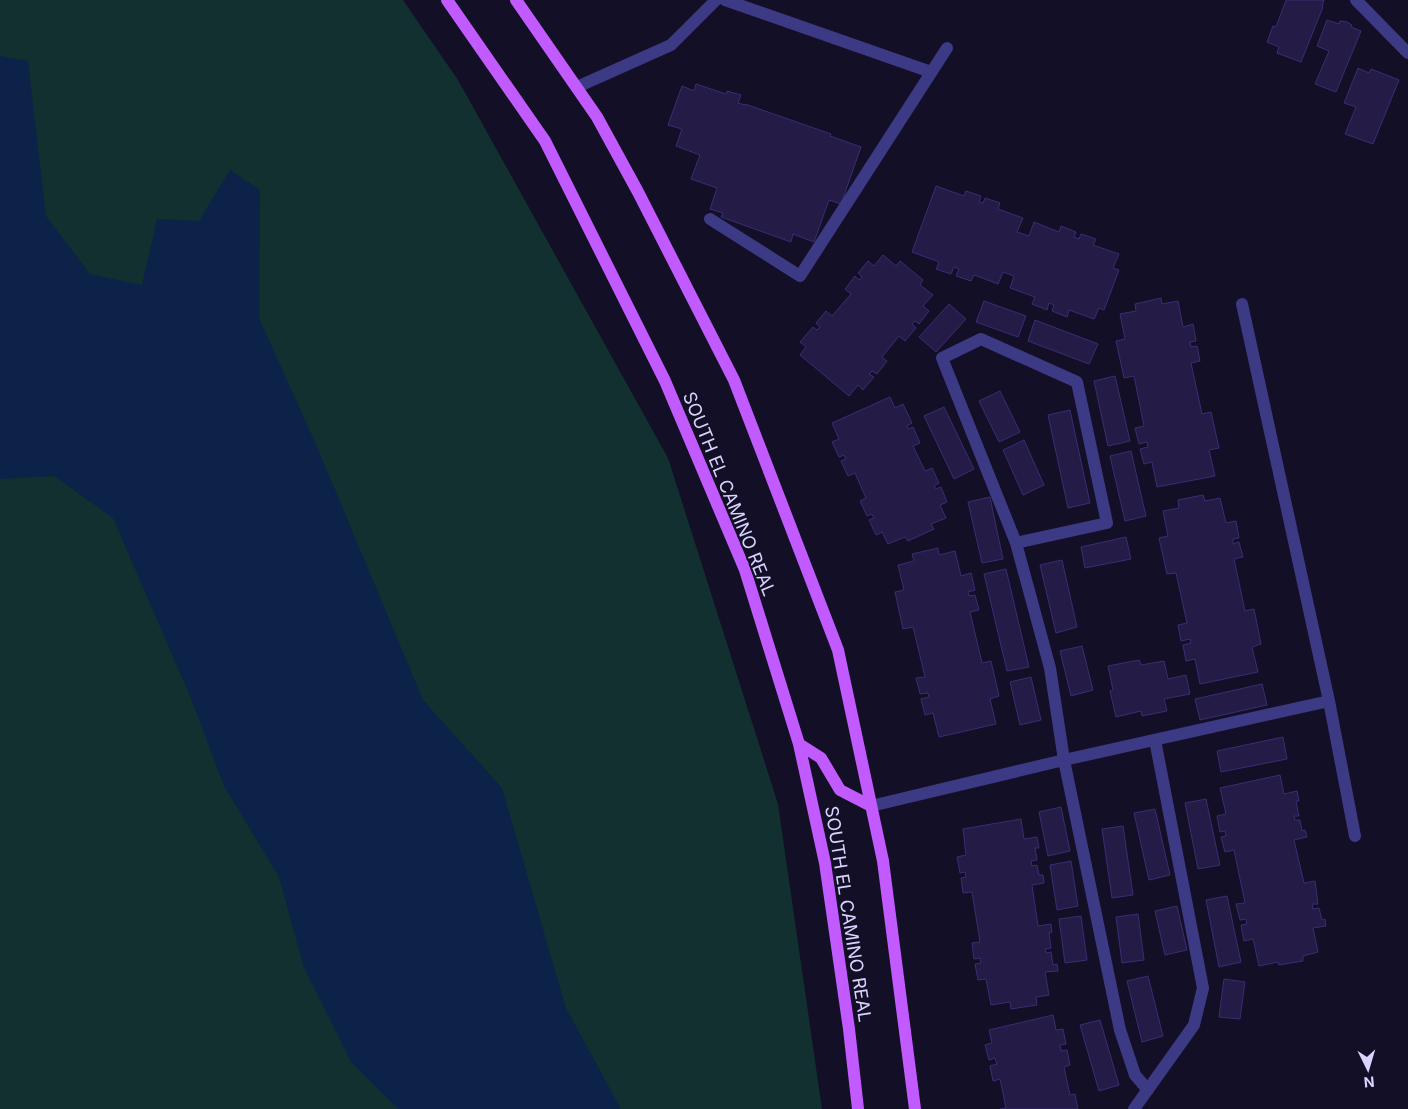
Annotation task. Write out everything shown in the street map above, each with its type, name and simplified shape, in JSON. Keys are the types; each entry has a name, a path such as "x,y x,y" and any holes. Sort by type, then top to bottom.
{"main road":[{"name":"SOUTH EL CAMINO REAL","path":"447,0 545,141 664,381 745,570 799,744 826,863 858,1109"},
{"path":"516,0 597,116 734,380 838,650 883,861 915,1109"},
{"path":"799,744 821,758 840,790 871,806"}],"lane":[{"path":"577,87 671,45 716,0"},
{"path":"725,0 931,72"},
{"path":"1356,0 1408,53"},
{"path":"710,219 800,276 947,48"},
{"path":"1242,304 1329,701 1355,836"},
{"path":"1016,543 1107,523 1077,382 981,339 942,358 1016,543 1050,668 1064,760 1120,1030 1135,1075 1148,1090"},
{"path":"871,806 1064,760 1329,701"},
{"path":"1134,1109 1194,1025 1203,988 1155,740"}],"green space":[{"path":"0,0 403,0 458,80 668,458 778,804 822,1109 0,1109"}],"water":[{"path":"0,56 28,61 46,216 90,274 142,285 157,219 199,221 230,170 260,190 259,318 318,449 423,700 502,788 566,1008 621,1109 398,1109 351,1062 304,968 279,877 224,786 190,696 113,518 54,476 0,479"}],"building":[{"path":"1286,0 1324,0 1301,62 1277,53 1279,47 1267,42 1273,26 1276,27"},
{"path":"1327,20 1339,24 1340,21 1347,22 1352,25 1351,27 1361,31 1336,92 1315,84 1329,51 1317,46"},
{"path":"1358,68 1369,73 1371,69 1399,80 1373,144 1345,134 1356,107 1344,103"},
{"path":"696,84 726,94 727,91 741,95 738,103 831,134 830,136 861,147 841,204 829,200 814,242 793,234 791,242 721,217 723,213 710,209 717,188 691,179 700,155 676,146 682,129 668,125 682,86 694,91"},
{"path":"936,186 964,196 966,191 981,196 979,202 983,203 985,198 1000,203 998,209 1023,218 1017,232 1029,236 1034,222 1059,232 1061,226 1076,232 1074,237 1079,239 1081,234 1096,239 1093,245 1119,254 1113,268 1119,270 1104,310 1099,308 1094,319 1069,310 1067,317 1052,311 1054,305 1049,303 1047,310 1032,304 1035,297 1010,288 1014,276 1003,272 998,284 974,275 971,281 956,276 959,269 954,267 951,274 936,269 939,262 912,252"},
{"path":"883,255 896,266 900,261 923,280 920,285 933,295 923,306 929,311 919,324 915,321 912,324 916,328 905,341 899,336 882,357 887,361 877,374 872,371 869,374 874,377 863,390 858,385 849,396 800,355 806,347 800,342 813,327 817,330 820,327 816,323 826,311 832,316 851,294 845,289 855,276 859,280 862,277 858,273 868,261 874,266"},
{"path":"1161,298 1162,304 1178,301 1183,327 1193,324 1196,341 1190,342 1191,347 1197,346 1200,361 1191,363 1202,414 1211,412 1219,448 1209,450 1215,476 1157,487 1152,462 1144,464 1140,449 1148,447 1147,442 1139,444 1135,428 1144,426 1134,376 1124,378 1116,341 1125,339 1120,314 1136,311 1135,304"},
{"path":"984,301 1026,316 1018,337 976,322"},
{"path":"949,304 966,319 936,352 919,337"},
{"path":"1035,320 1098,344 1089,364 1028,341"},
{"path":"1115,376 1130,441 1108,446 1094,381"},
{"path":"1000,391 1020,432 999,442 979,401"},
{"path":"890,397 895,408 903,404 912,423 907,426 908,429 913,427 920,443 913,446 925,471 932,468 939,483 934,486 936,489 941,487 947,502 940,505 946,518 931,524 934,529 908,541 905,537 888,544 882,532 876,535 869,520 874,518 872,514 867,516 860,501 866,498 855,473 848,476 841,461 846,459 844,455 839,457 832,442 839,439 832,423"},
{"path":"944,407 974,469 954,479 924,416"},
{"path":"1070,410 1090,503 1068,508 1048,415"},
{"path":"1024,440 1044,485 1023,495 1003,450"},
{"path":"1131,451 1146,516 1125,521 1110,456"},
{"path":"1203,495 1205,501 1220,498 1226,523 1236,521 1239,538 1233,539 1233,544 1239,542 1243,557 1234,559 1245,611 1254,609 1261,644 1252,647 1258,672 1200,684 1195,659 1186,661 1183,645 1191,643 1190,639 1181,641 1178,625 1187,623 1176,573 1167,574 1159,538 1168,536 1163,511 1179,508 1178,500"},
{"path":"990,497 1003,559 982,563 968,502"},
{"path":"1126,537 1131,559 1085,568 1081,547"},
{"path":"938,548 939,555 955,551 961,576 971,573 975,590 968,592 969,596 975,595 979,610 970,612 982,663 991,661 999,696 990,699 996,724 939,737 933,713 925,715 921,699 929,697 928,693 920,694 916,678 925,677 913,627 903,629 895,592 904,590 898,565 914,561 912,554"},
{"path":"1062,560 1077,627 1056,633 1040,565"},
{"path":"1006,569 1029,667 1007,671 984,574"},
{"path":"1082,646 1093,690 1071,696 1060,651"},
{"path":"1139,660 1141,665 1164,661 1168,679 1186,675 1190,694 1164,699 1167,711 1142,716 1141,711 1116,717 1110,691 1113,690 1108,666"},
{"path":"1031,677 1041,720 1020,725 1010,682"},
{"path":"1262,684 1267,705 1200,720 1195,699"},
{"path":"1283,737 1287,759 1221,772 1217,751"},
{"path":"1280,775 1284,794 1297,791 1299,801 1296,801 1299,816 1294,816 1295,820 1300,820 1302,831 1305,830 1307,837 1294,840 1304,883 1315,881 1318,904 1312,904 1313,909 1319,908 1322,920 1325,919 1326,926 1313,928 1318,952 1303,956 1303,961 1279,965 1278,962 1259,966 1253,939 1244,941 1241,925 1247,924 1246,919 1240,920 1236,904 1245,903 1234,850 1225,852 1221,837 1226,836 1225,831 1220,832 1217,816 1226,814 1220,788"},
{"path":"1206,799 1220,865 1198,869 1185,803"},
{"path":"1061,807 1070,851 1048,856 1039,812"},
{"path":"1155,809 1170,875 1149,880 1134,813"},
{"path":"1021,819 1024,839 1037,837 1039,848 1035,848 1037,860 1031,861 1032,866 1037,865 1039,875 1043,875 1044,883 1032,885 1038,926 1051,924 1052,932 1049,933 1051,948 1045,949 1046,953 1051,952 1053,965 1057,964 1058,971 1045,972 1049,995 1036,997 1037,1005 1011,1009 1010,1002 991,1005 986,979 978,980 975,964 981,963 980,958 974,959 972,943 980,942 972,892 963,893 961,878 966,877 965,872 960,873 957,857 966,855 963,829"},
{"path":"1123,826 1133,895 1112,898 1102,829"},
{"path":"1071,861 1078,906 1057,910 1050,865"},
{"path":"1227,896 1241,962 1219,967 1206,900"},
{"path":"1177,906 1187,950 1165,955 1155,911"},
{"path":"1138,914 1144,960 1122,963 1116,917"},
{"path":"1081,916 1087,960 1065,963 1059,919"},
{"path":"1148,976 1163,1036 1142,1042 1127,981"},
{"path":"1224,979 1245,982 1240,1019 1219,1017"},
{"path":"1053,1015 1056,1030 1063,1029 1066,1044 1060,1045 1061,1051 1067,1050 1070,1065 1064,1067 1070,1095 1075,1094 1078,1109 1000,1109 1006,1108 1000,1079 993,1081 990,1066 997,1064 995,1058 989,1060 985,1045 992,1043 989,1030"},
{"path":"1100,1020 1119,1085 1099,1091 1080,1025"}]}
